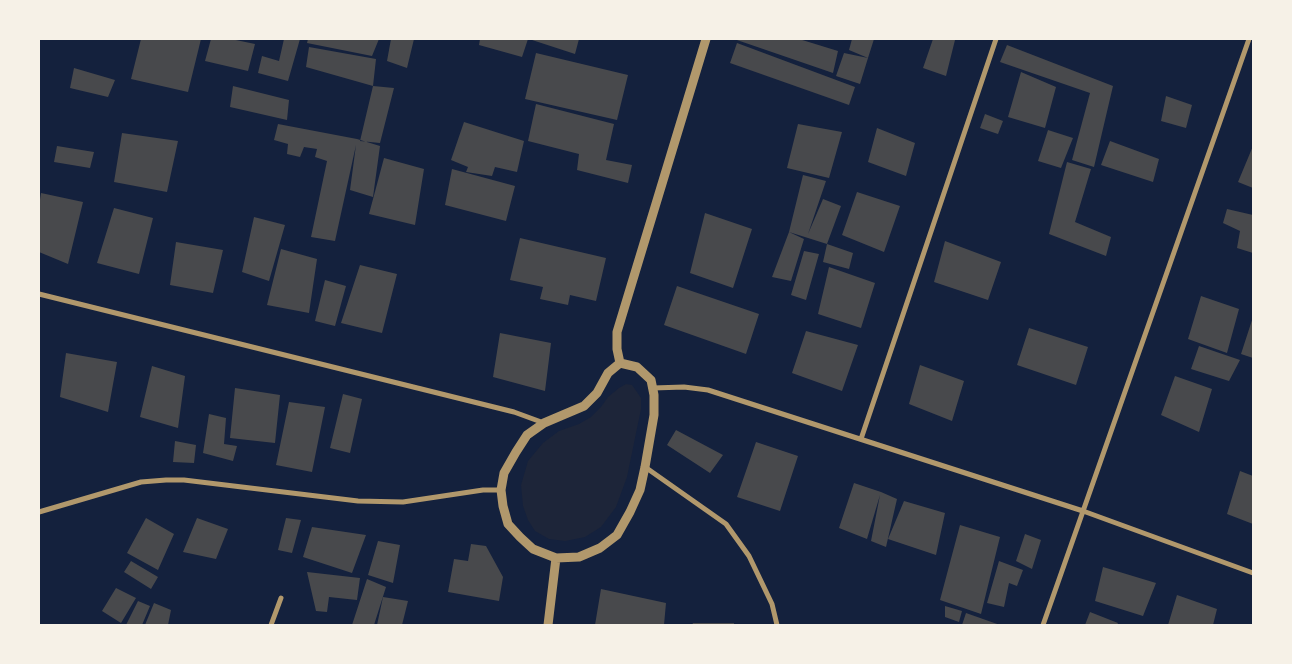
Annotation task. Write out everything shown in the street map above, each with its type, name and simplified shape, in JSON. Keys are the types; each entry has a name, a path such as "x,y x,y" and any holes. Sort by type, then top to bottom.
{"street":[{"path":"620,363 616,349 617,332 706,39"},
{"path":"861,439 996,39"},
{"path":"1043,625 1250,39"},
{"path":"39,294 514,412 544,423"},
{"path":"620,363 637,367 651,380 654,395 654,415 645,467 640,490 630,512 617,535 600,548 579,557 556,558 533,549 508,524 501,490 504,473 527,436 544,423 584,406 597,393 608,373 620,363"},
{"path":"653,388 684,387 708,390 1083,511 1253,573"},
{"path":"645,467 726,524 749,556 772,604 777,625"},
{"path":"39,512 141,482 166,480 184,480 358,501 403,502 483,490 501,490"},
{"path":"548,625 556,558"},
{"path":"271,625 281,598"}],"shaded area":[{"path":"626,384 632,385 641,398 641,409 627,477 616,507 601,527 585,537 565,541 549,539 535,531 528,520 523,506 521,485 528,461 543,443 559,431 579,424 591,417 608,397"}],"building":[{"path":"141,39 201,39 188,92 131,79"},
{"path":"211,39 231,39 255,44 248,71 205,61"},
{"path":"284,39 300,39 288,81 258,73 262,56 279,61"},
{"path":"308,39 379,39 372,56 307,43"},
{"path":"391,39 414,39 407,68 387,61"},
{"path":"480,39 528,39 522,57 479,45"},
{"path":"529,39 579,39 575,54"},
{"path":"734,39 799,39 838,51 833,73"},
{"path":"852,39 874,39 868,58 849,50"},
{"path":"933,39 955,40 946,76 923,68"},
{"path":"737,43 855,87 849,105 730,63"},
{"path":"1007,45 1113,86 1094,167 1072,160 1090,93 1000,62"},
{"path":"309,47 376,59 373,86 306,67"},
{"path":"536,53 628,75 617,120 525,99"},
{"path":"844,53 868,58 860,84 836,76"},
{"path":"74,68 115,80 108,97 70,88"},
{"path":"1021,72 1056,87 1045,128 1008,117"},
{"path":"233,86 289,100 287,120 230,107"},
{"path":"373,86 394,88 380,143 360,141"},
{"path":"1166,96 1192,105 1186,128 1161,121"},
{"path":"536,104 614,124 606,160 632,165 628,183 577,170 579,154 528,141"},
{"path":"985,114 1003,121 998,134 980,128"},
{"path":"464,122 524,141 517,172 495,167 492,176 466,172 468,167 451,160"},
{"path":"278,124 357,139 380,146 373,197 350,190 356,145 335,241 311,237 327,161 315,157 317,149 304,147 300,157 287,154 288,144 274,140"},
{"path":"798,124 842,132 829,178 787,168"},
{"path":"877,128 915,143 906,176 868,162"},
{"path":"1048,130 1073,138 1061,168 1038,161"},
{"path":"122,133 178,141 167,192 114,182"},
{"path":"1110,141 1159,159 1153,182 1101,165"},
{"path":"57,146 94,152 90,168 54,162"},
{"path":"1253,146 1253,188 1238,182"},
{"path":"384,158 424,169 415,225 369,214"},
{"path":"1067,162 1091,169 1075,222 1111,237 1106,256 1049,234"},
{"path":"452,169 515,186 506,221 445,205"},
{"path":"803,175 826,181 808,234 823,199 841,206 827,244 789,232"},
{"path":"857,192 900,206 884,252 842,235"},
{"path":"41,193 83,202 68,264 39,252 39,206"},
{"path":"114,208 153,218 139,274 97,263"},
{"path":"1227,209 1253,215 1253,253 1237,248 1240,231 1223,223"},
{"path":"705,213 752,229 733,288 690,273"},
{"path":"254,217 285,225 269,281 242,272"},
{"path":"789,232 804,239 791,281 772,277"},
{"path":"520,238 606,258 596,301 570,295 568,305 540,299 543,287 510,280"},
{"path":"945,241 1001,262 988,300 934,282"},
{"path":"176,242 223,250 213,293 170,285"},
{"path":"827,244 853,253 849,269 823,262"},
{"path":"281,249 317,259 309,313 267,305"},
{"path":"804,251 819,254 806,300 791,295"},
{"path":"360,265 397,274 382,333 341,323"},
{"path":"829,267 875,283 861,328 818,314"},
{"path":"325,280 346,286 335,326 315,321"},
{"path":"677,286 759,314 746,354 664,325"},
{"path":"1201,296 1239,309 1227,353 1188,339"},
{"path":"1253,317 1253,358 1241,354"},
{"path":"1029,328 1088,347 1076,385 1017,365"},
{"path":"806,331 858,345 842,391 792,373"},
{"path":"500,333 551,343 545,391 493,377"},
{"path":"1199,346 1240,360 1229,381 1191,369"},
{"path":"66,353 117,362 108,412 60,397"},
{"path":"920,365 964,381 952,421 909,404"},
{"path":"152,366 185,376 178,428 140,417"},
{"path":"1175,376 1212,389 1199,432 1161,415"},
{"path":"235,388 280,395 275,443 230,438"},
{"path":"343,394 362,399 350,453 330,448"},
{"path":"289,402 325,407 312,472 276,465"},
{"path":"209,414 226,418 224,444 237,446 233,461 203,453"},
{"path":"676,430 723,455 710,473 667,445"},
{"path":"175,441 196,445 194,463 173,462"},
{"path":"756,442 798,456 780,511 737,497"},
{"path":"1240,471 1253,476 1253,524 1227,514"},
{"path":"854,483 897,499 886,547 871,541 880,495 867,539 839,528"},
{"path":"904,501 945,513 936,555 888,539"},
{"path":"146,518 174,534 158,570 127,553"},
{"path":"197,518 228,529 216,559 183,552"},
{"path":"286,518 301,520 292,553 278,550"},
{"path":"960,525 1000,537 981,614 940,600"},
{"path":"312,527 366,535 352,573 303,557"},
{"path":"1025,534 1041,540 1032,569 1016,561"},
{"path":"378,541 400,545 393,583 368,575"},
{"path":"471,544 486,546 503,577 499,601 448,592 454,559 468,561"},
{"path":"131,561 158,577 151,589 124,572"},
{"path":"999,561 1023,570 1017,586 1009,583 1004,607 987,603"},
{"path":"1103,567 1156,583 1143,616 1095,601"},
{"path":"307,572 360,578 357,600 329,597 327,612 316,611"},
{"path":"367,579 386,587 374,625 352,625"},
{"path":"116,588 136,598 121,623 102,611"},
{"path":"601,589 666,603 664,625 595,625"},
{"path":"1177,595 1217,609 1213,625 1168,625"},
{"path":"383,597 408,601 402,625 377,625"},
{"path":"138,601 150,606 142,625 126,625"},
{"path":"154,603 171,610 168,625 145,625"},
{"path":"945,606 962,611 959,622 945,617"},
{"path":"1090,612 1118,623 1117,625 1085,625"},
{"path":"966,613 1000,625 962,625"},
{"path":"693,623 734,623 734,625 692,625"}]}
